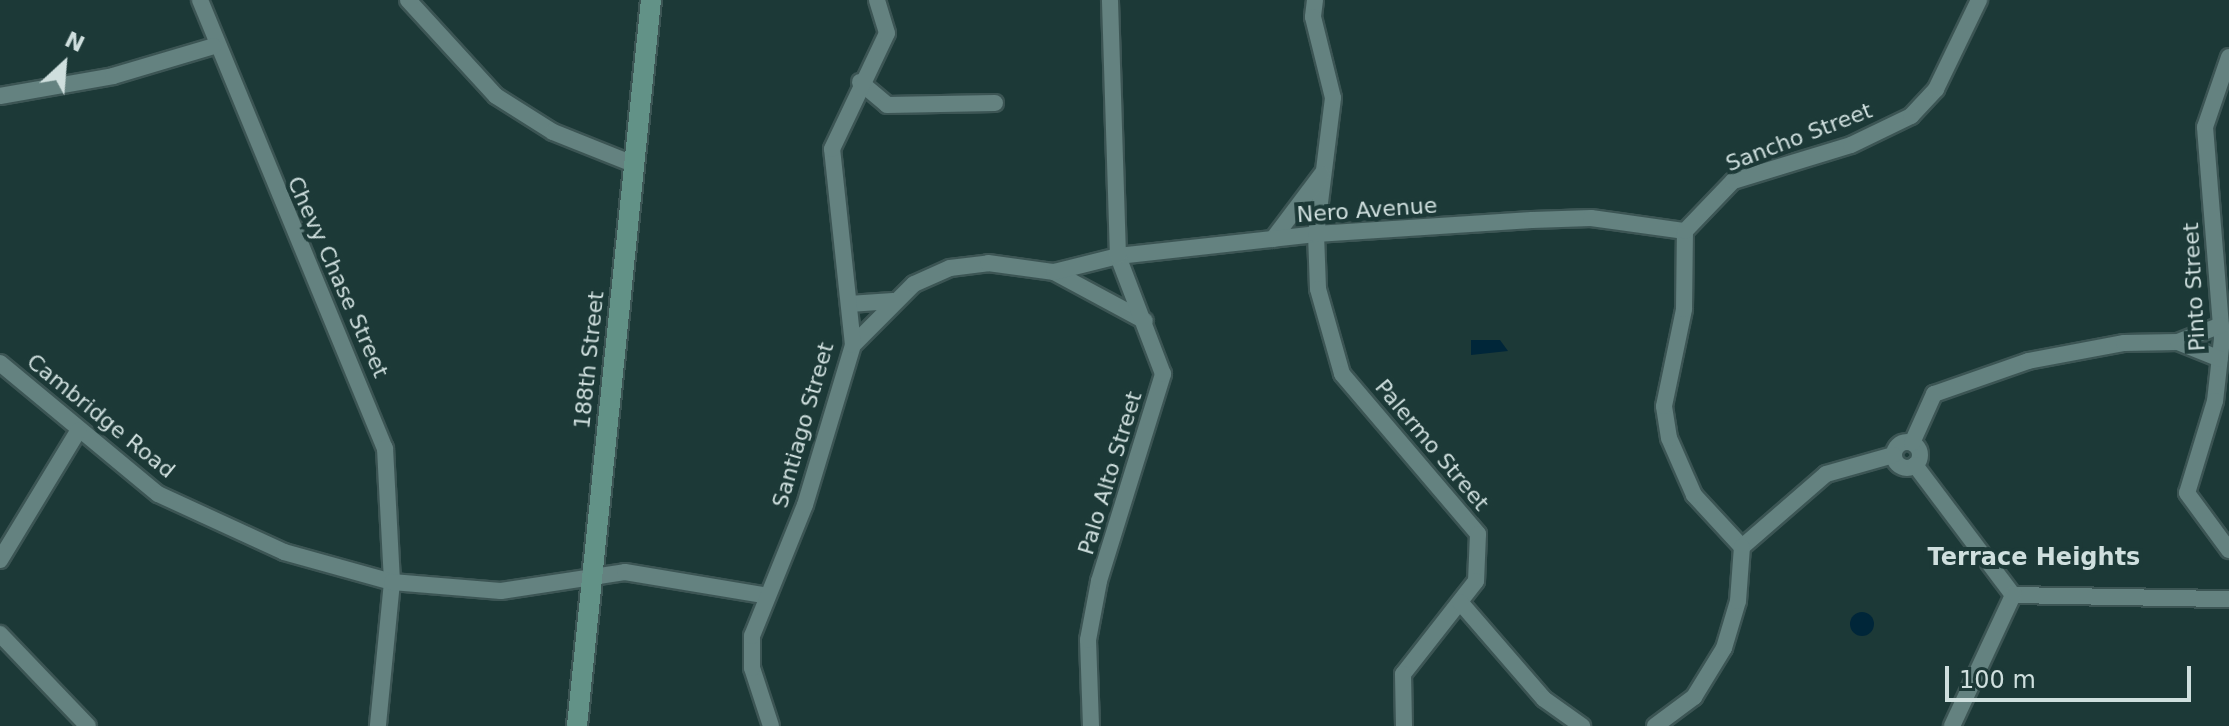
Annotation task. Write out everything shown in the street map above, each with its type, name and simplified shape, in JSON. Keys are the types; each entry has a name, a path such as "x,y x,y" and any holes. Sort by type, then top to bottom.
{"street":[{"name":"Chevy Chase Street","path":"200,0 214,46 360,372 385,448 392,582 378,726"},
{"path":"408,0 496,96 553,132 633,164"},
{"name":"188th Street","path":"577,726 651,0"},
{"name":"Santiago Street","path":"771,726 752,668 762,595 801,515 853,345 832,149 860,82 887,33 877,0"},
{"name":"Palo Alto Street","path":"1091,726 1088,640 1099,581 1163,374 1118,256 1110,0"},
{"name":"Palermo Street","path":"1315,0 1313,17 1333,98 1316,234 1318,289 1342,374 1478,534 1476,581 1403,674 1404,726"},
{"name":"Sancho Street","path":"1685,231 1733,181 1851,145 1911,116 1936,89 1979,0"},
{"path":"0,96 113,76 214,46"},
{"name":"Pinto Street","path":"2229,57 2205,127 2221,325 2220,359 2187,493 2229,550"},
{"path":"860,82 887,105 995,103"},
{"name":"Palermo Street","path":"1273,239 1323,173"},
{"name":"Nero Avenue","path":"1054,272 1118,256 1316,234 1591,218 1685,231"},
{"path":"1685,231 1667,428 1694,495 1742,547"},
{"name":"Nero Avenue","path":"853,345 893,301 950,268 988,263 1054,272 1145,321"},
{"name":"Nero Avenue","path":"849,304 893,301"},
{"path":"1912,443 1934,394 1958,384 2074,350 2178,342 2221,325"},
{"path":"2178,342 2220,359"},
{"name":"Cambridge Road","path":"0,363 78,431 158,494 231,531 392,582 501,591 591,580 625,572 762,595"},
{"path":"0,560 78,431"},
{"path":"1655,726 1694,697 1724,648 1738,601 1742,547 1826,474 1893,455 1900,443 1912,443 1920,451 1915,465"},
{"path":"1893,455 1902,468 1915,465"},
{"path":"1915,465 2013,595"},
{"path":"2013,595 2229,599"},
{"path":"1952,726 2013,595"},
{"path":"1460,602 1544,699 1582,726"},
{"path":"0,634 88,726"}],"water":[{"path":"1471,340 1500,340 1508,351 1471,355"},
{"path":"1862,612 1873,619 1874,624 1867,635 1862,636 1851,629 1850,624 1857,613"}],"district":[{"name":"Terrace Heights","path":"2034,558"}]}
